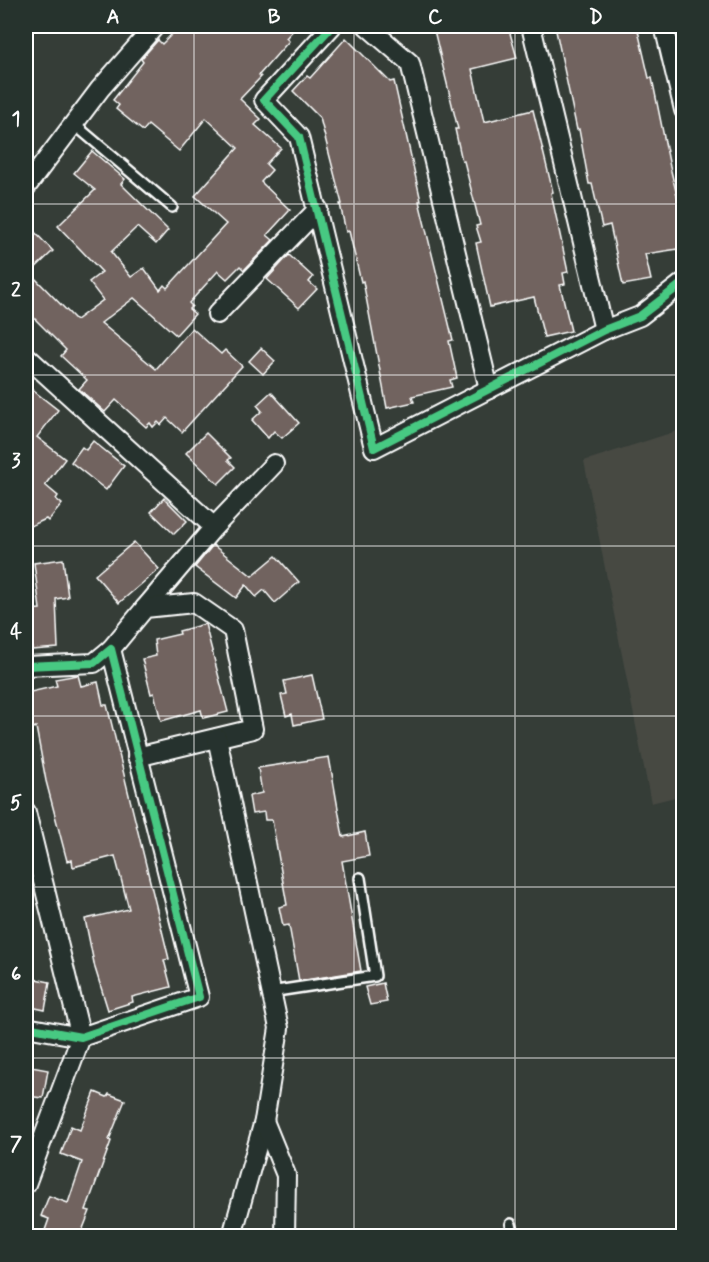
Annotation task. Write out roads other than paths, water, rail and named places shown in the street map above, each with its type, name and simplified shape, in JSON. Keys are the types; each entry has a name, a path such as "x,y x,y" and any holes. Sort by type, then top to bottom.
{"street":[{"path":"26,187 100,89 155,26"},
{"path":"332,26 264,100 299,136 374,448 603,330 640,316 684,282"},
{"path":"367,26 410,63 489,389"},
{"path":"531,26 603,330"},
{"path":"664,26 684,110"},
{"path":"217,314 318,209"},
{"path":"26,356 214,527"},
{"path":"26,666 94,663 111,649 214,527 274,464"},
{"path":"137,757 252,729 234,630 194,603 145,608"},
{"path":"26,1027 81,1037 199,997 111,649"},
{"path":"217,738 279,1028 264,1121 232,1236"},
{"path":"26,812 81,1037 26,1184"},
{"path":"264,1121 286,1175 285,1236"}],"lane":[{"path":"74,124 172,207"},
{"path":"270,992 375,976 360,878"},
{"path":"511,1224 514,1236"}]}
